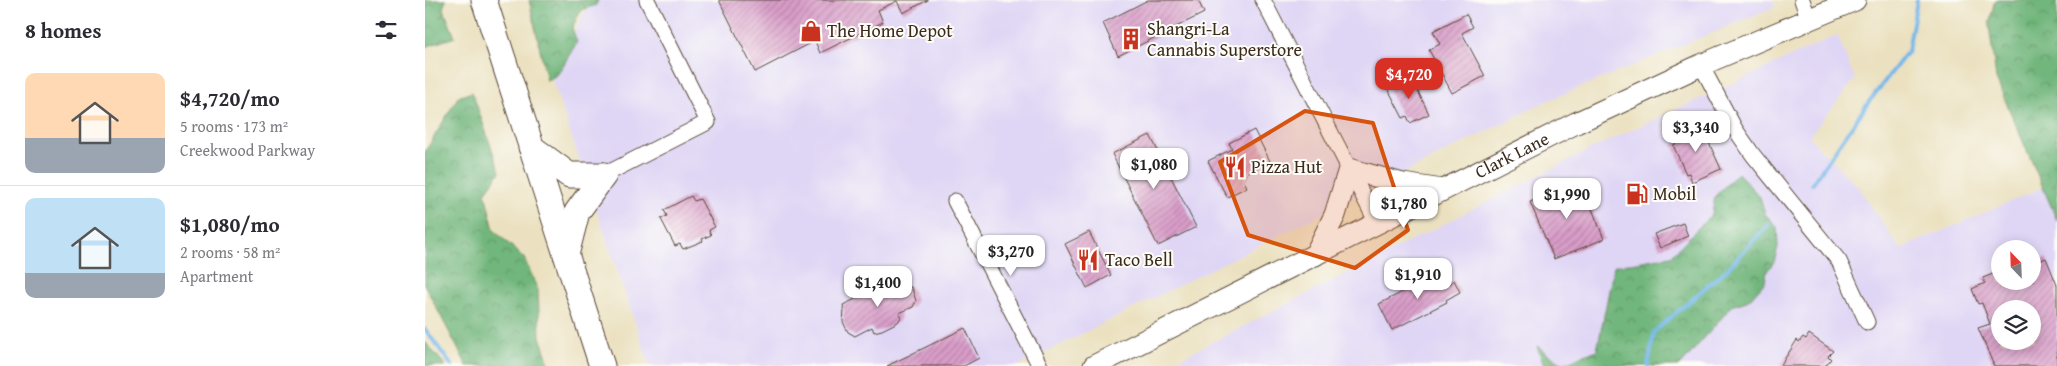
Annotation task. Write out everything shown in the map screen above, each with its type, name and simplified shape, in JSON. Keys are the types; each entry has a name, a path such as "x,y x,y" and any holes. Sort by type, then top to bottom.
{"highway":[{"path":"484,0 602,366"},
{"path":"531,147 569,175 604,175"},
{"path":"566,255 577,212 604,175"}],"main road":[{"name":"Clark Lane","path":"1095,366 1442,190 1577,123 1701,65 1806,10 1855,0"},
{"path":"1315,255 1335,215 1349,169 1403,184 1442,190"}],"street":[{"path":"604,175 708,122 647,0"},
{"path":"1263,0 1377,223"},
{"path":"1701,65 1735,129 1753,156 1839,261 1867,322"},
{"path":"955,201 1040,366"}],"highlighted area":[{"path":"1305,111 1373,123 1408,230 1355,268 1248,235 1220,162"}],"shaded area":[{"path":"591,0 1772,0 1775,7 1547,101 1018,366 650,366 551,77"},
{"path":"1837,35 1855,79 1809,137 1859,188 1900,249 2057,181 2057,366 1165,366 1597,146"}],"green space":[{"path":"425,0 446,0 443,8 455,37 425,47"},
{"path":"529,0 598,0 596,5 581,10 572,28 577,42 558,74 547,81"},
{"path":"1997,0 2057,0 2057,220 1996,79 1989,25 1994,3"},
{"path":"472,92 500,172 485,193 494,230 524,258 538,290 540,337 550,366 467,366 425,286 425,152 458,97"},
{"path":"1738,173 1760,197 1765,214 1777,227 1778,247 1774,262 1767,271 1765,282 1749,300 1732,306 1680,366 1544,366 1537,346 1562,364 1597,350 1614,266 1671,256 1712,214 1715,196"},
{"path":"425,342 446,366 425,366"}],"building":[{"name":"The Home Depot","path":"719,0 928,0 903,13 897,1 878,10 883,22 820,53 815,41 755,72"},
{"name":"Shangri-La Cannabis Superstore","path":"1148,0 1198,0 1204,13 1118,56 1103,23"},
{"path":"1466,14 1473,27 1462,33 1485,76 1452,93 1429,50 1440,44 1433,31"},
{"path":"1411,77 1429,114 1410,123 1407,116 1403,118 1388,89"},
{"path":"1700,123 1721,169 1692,182 1689,173 1686,174 1673,145 1676,144 1672,135"},
{"name":"Pizza Hut","path":"1254,130 1270,161 1248,172 1244,181 1247,187 1227,197 1208,161 1232,149 1229,143"},
{"path":"1150,135 1196,227 1158,246 1112,154"},
{"path":"1581,181 1604,239 1554,259 1530,202"},
{"path":"691,196 694,201 700,199 715,227 709,230 711,235 702,239 703,241 683,249 680,244 675,246 661,219 667,216 664,210"},
{"path":"1683,223 1688,236 1660,248 1654,234"},
{"name":"Taco Bell","path":"1089,232 1111,275 1087,288 1065,244"},
{"path":"2046,258 2057,285 2057,366 1994,366 1978,328 1990,324 1982,303 1978,304 1972,289 1985,283 1983,278 1991,275 1991,290 2041,290 2041,260"},
{"path":"1442,272 1448,284 1454,280 1460,292 1446,300 1447,302 1392,330 1379,304"},
{"path":"899,278 901,282 912,288 916,301 913,307 899,313 901,317 898,322 882,330 874,332 872,327 855,336 848,332 843,322 843,305"},
{"path":"965,328 979,358 964,366 887,366"},
{"path":"1809,334 1833,351 1828,356 1831,359 1825,366 1780,366 1797,340 1799,342 1803,337 1806,339"}],"waterway":[{"path":"1812,184 1868,103 1908,51 1917,0"},
{"path":"1648,366 1654,332 1727,269 1769,224"},
{"path":"425,329 452,366"}],"place":[{"name":"The Home Depot","path":"811,31"},
{"name":"Shangri-La Cannabis Superstore","path":"1131,39"},
{"name":"Pizza Hut","path":"1235,167"},
{"name":"Mobil","path":"1637,194"},
{"name":"Taco Bell","path":"1088,260"}]}
